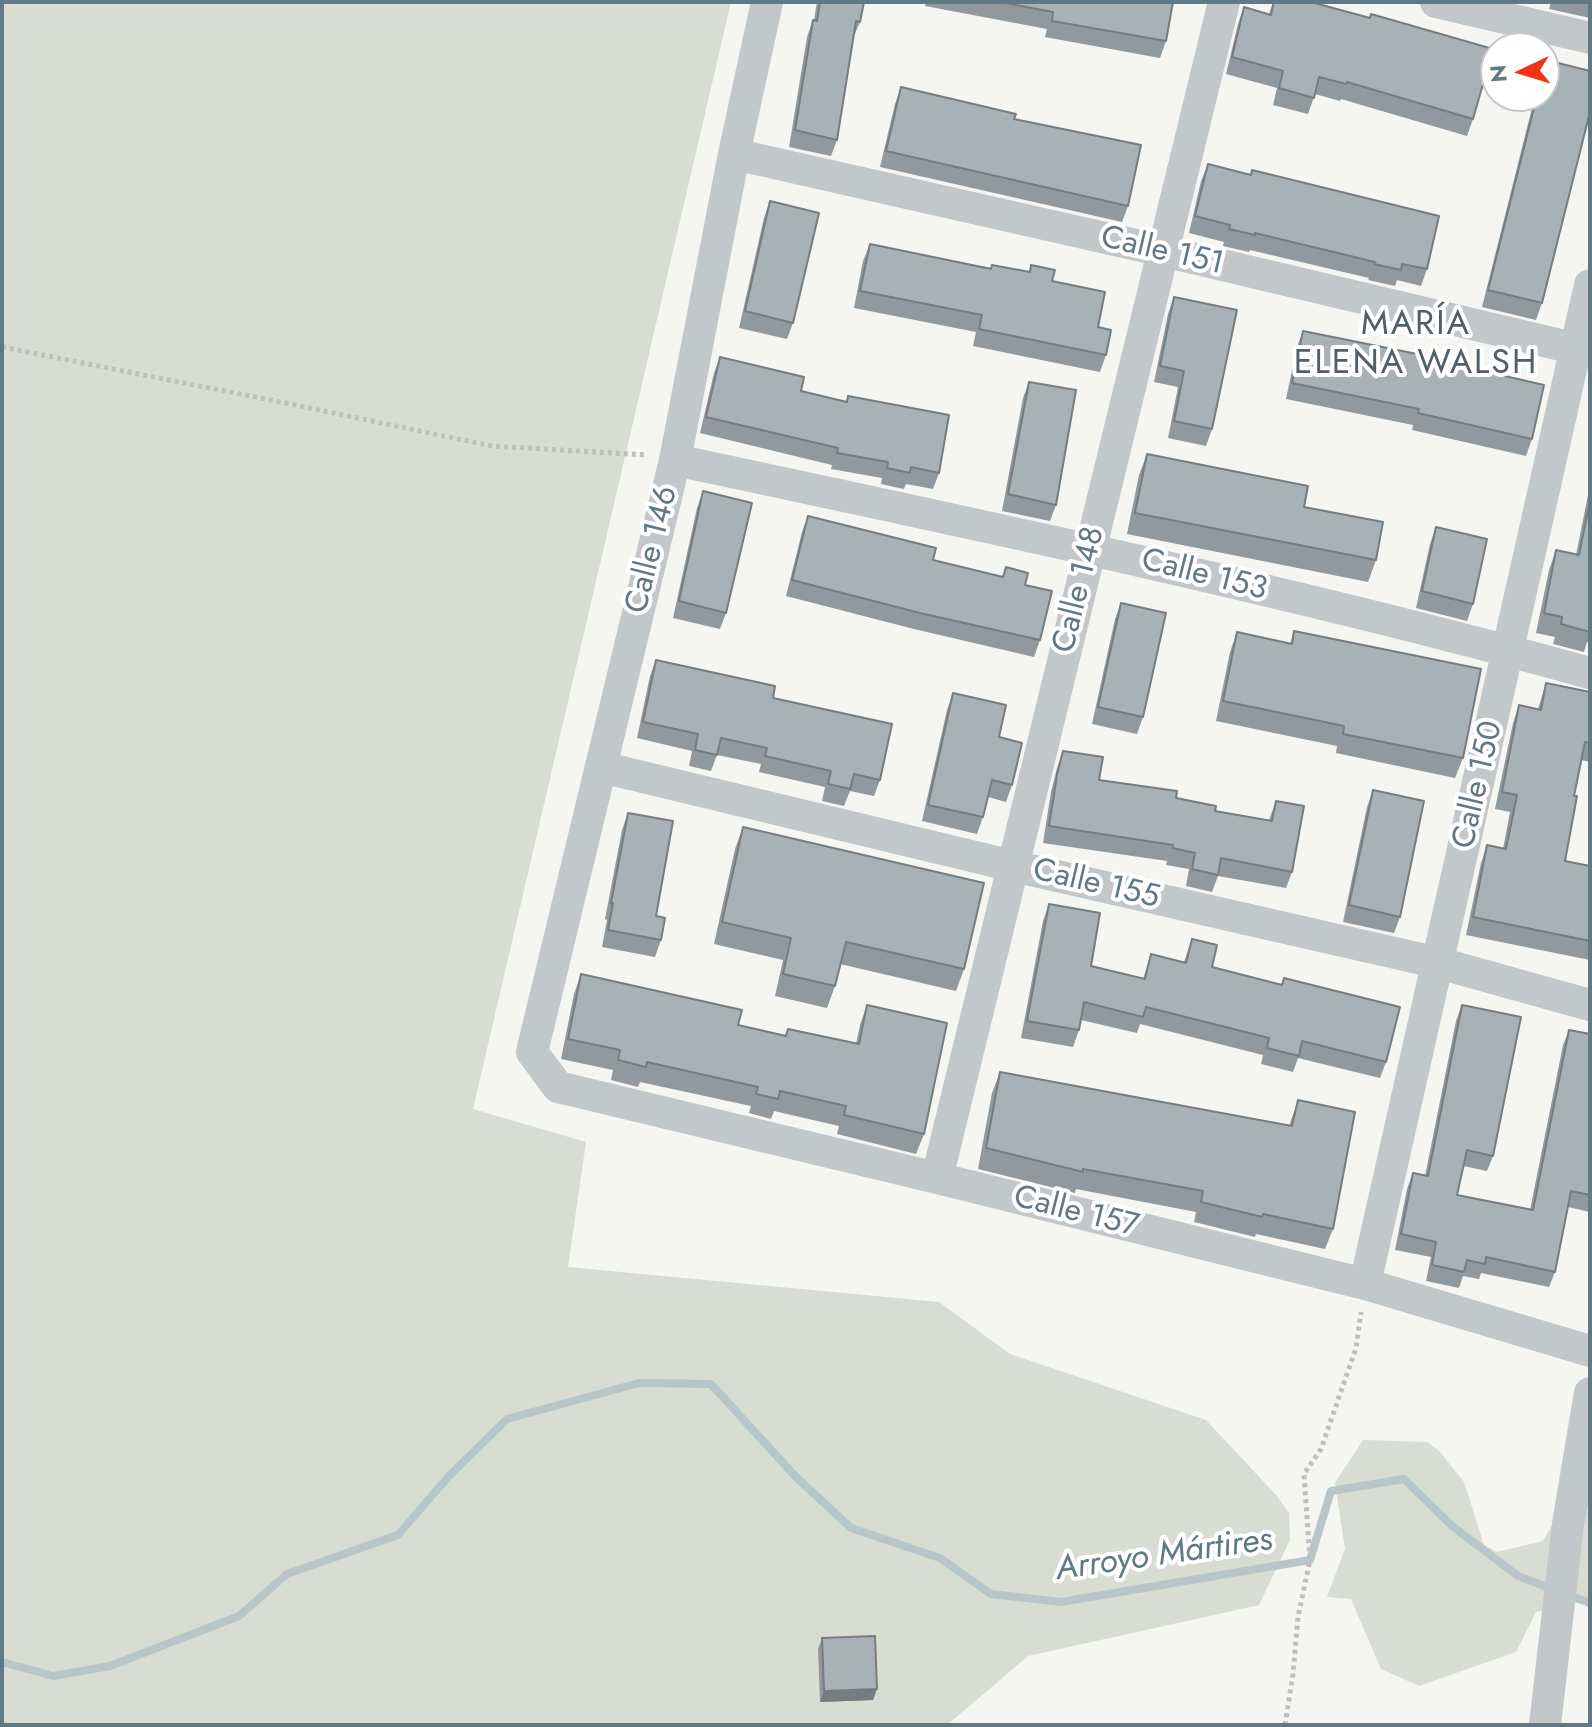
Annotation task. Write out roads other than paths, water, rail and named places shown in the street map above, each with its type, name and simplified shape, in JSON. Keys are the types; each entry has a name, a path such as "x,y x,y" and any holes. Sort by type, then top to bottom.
{"street":[{"name":"Calle 146","path":"558,1087 532,1052 675,460 734,154 767,2"},
{"name":"Calle 148","path":"937,1178 1224,2"},
{"path":"1436,2 1590,38"},
{"name":"Calle 151","path":"734,154 1583,350"},
{"name":"Calle 150","path":"1365,1284 1509,650 1583,350 1590,285"},
{"name":"Calle 153","path":"675,460 1090,549 1509,650 1590,673"},
{"name":"Calle 155","path":"601,767 1013,866 1439,963 1590,1005"},
{"name":"Calle 157","path":"558,1087 1365,1284 1590,1351"},
{"path":"1545,1725 1568,1524 1590,1393"}],"waterway":[{"name":"Arroyo Mártires","path":"2,1662 53,1676 110,1666 239,1616 287,1574 398,1535 449,1476 507,1419 639,1383 711,1384 795,1476 851,1528 940,1558 991,1594 1061,1602 1310,1560 1331,1491 1404,1479 1452,1526 1518,1576 1552,1589"},
{"name":"Arroyo Mártires","path":"1568,1595 1590,1603"}],"district":[{"name":"MARÍA ELENA WALSH","path":"1416,346"}]}
